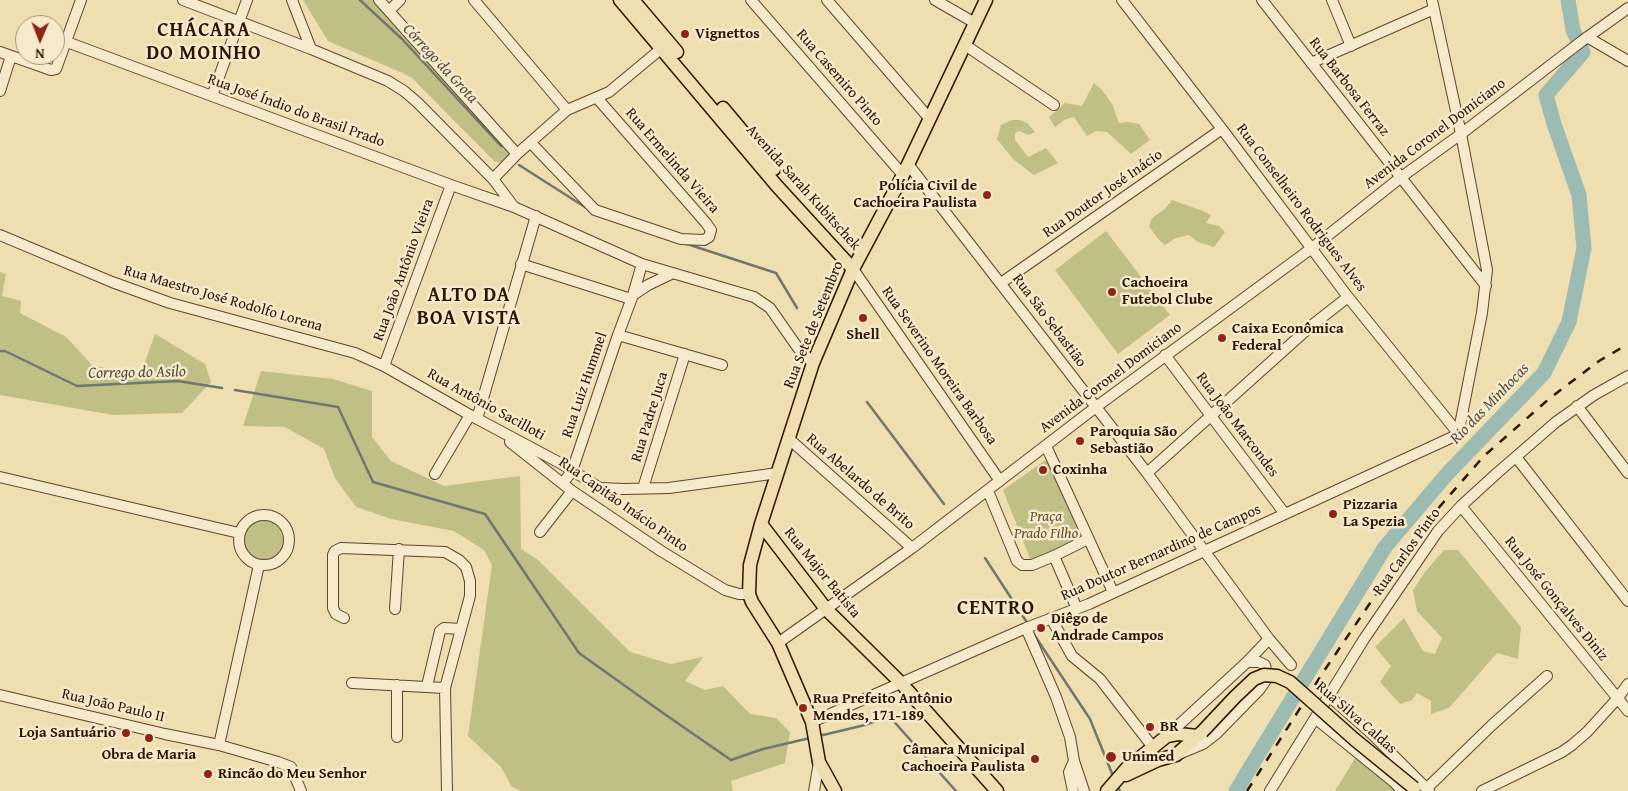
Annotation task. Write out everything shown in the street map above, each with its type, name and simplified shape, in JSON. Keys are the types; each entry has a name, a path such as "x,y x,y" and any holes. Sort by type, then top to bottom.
{"main road":[{"name":"Avenida Sarah Kubitschek","path":"620,0 781,183"},
{"name":"Avenida Sarah Kubitschek","path":"633,0 853,269"},
{"name":"Rua Sete de Setembro","path":"749,594 750,565 761,524 813,363 853,269 906,170 986,0"},
{"name":"Rua Major Batista","path":"761,524 826,609 900,683 997,791"},
{"path":"749,594 755,608 778,643 812,722 819,762 835,791"},
{"name":"Rua Silva Caldas","path":"1200,734 1258,676 1270,675 1283,678 1290,682 1354,739 1418,790"},
{"path":"1107,791 1127,768 1160,741 1178,734 1200,734"},
{"path":"1119,779 1173,755 1200,734"},
{"path":"1160,741 1173,755"}],"street":[{"path":"0,52 54,70 58,67 81,0"},
{"path":"183,0 311,49 388,81 404,91 493,179 514,207"},
{"path":"212,96 247,0"},
{"path":"292,0 311,49"},
{"path":"379,0 517,154"},
{"path":"388,11 400,0"},
{"path":"474,0 567,110"},
{"name":"Rua Casemiro Pinto","path":"751,0 906,170"},
{"path":"827,0 930,118"},
{"path":"935,0 975,22"},
{"name":"Rua Conselheiro Rodrigues Alves","path":"1122,0 1348,297 1459,429"},
{"name":"Rua Barbosa Ferraz","path":"1262,0 1486,286"},
{"path":"1332,0 1351,46"},
{"path":"1312,63 1351,46 1433,4 1486,259 1486,286 1459,429"},
{"name":"Avenida Coronel Domiciano","path":"778,643 912,548 1165,355 1312,248 1400,178 1461,134 1564,54 1628,8"},
{"path":"1584,39 1628,62"},
{"name":"Rua José Índio do Brasil Prado","path":"67,42 514,207 642,264 748,295 763,302 776,315 798,348 813,363"},
{"path":"965,45 1054,105"},
{"path":"493,179 517,154 567,110 609,92 662,48"},
{"path":"0,91 11,56"},
{"name":"Rua Ermelinda Vieira","path":"531,143 596,210 681,239 708,239 711,236 711,230 706,222 597,98"},
{"name":"Rua Doutor José Inácio","path":"1001,283 1222,129"},
{"name":"Rua São Sebastião","path":"906,170 1001,283 1147,473 1269,639 1291,665"},
{"name":"Rua João Antônio Vieira","path":"384,366 451,185"},
{"path":"435,474 474,417 536,216"},
{"name":"Rua Maestro José Rodolfo Lorena","path":"0,235 140,293 170,303 355,353 384,366"},
{"path":"521,264 632,297 648,285 673,273"},
{"name":"Rua Luiz Hummel","path":"563,483 572,470 642,264"},
{"name":"Rua Severino Moreira Barbosa","path":"853,269 1000,481"},
{"path":"1147,473 1311,326 1348,297"},
{"path":"618,335 722,365"},
{"name":"Rua Padre Juca","path":"644,488 685,354"},
{"name":"Rua João Marcondes","path":"1165,355 1285,514"},
{"name":"Rua Antônio Sacilloti","path":"384,366 572,470 600,488"},
{"name":"Rua Carlos Pinto","path":"1270,791 1328,695 1438,531 1462,506 1516,457 1577,406 1628,376"},
{"path":"1577,406 1628,473"},
{"name":"Rua Capitão Inácio Pinto","path":"487,424 572,491 661,551 732,593 749,594"},
{"name":"Rua Doutor Bernardino de Campos","path":"812,722 1026,628 1077,609 1204,552 1454,437 1459,429"},
{"name":"Rua Abelardo de Brito","path":"788,438 912,548"},
{"path":"1046,446 1113,592"},
{"path":"1516,457 1628,601"},
{"path":"540,532 572,491 586,487 677,487 778,473"},
{"path":"0,477 238,534"},
{"path":"988,491 1019,563 1022,565 1032,565 1088,539"},
{"name":"Rua José Gonçalves Diniz","path":"1462,506 1628,711"},
{"path":"269,515 277,518 283,522 289,537 286,552 274,563 259,565 246,559 242,554 239,547 238,534 242,526 254,516 269,515"},
{"path":"344,618 336,614 333,608 333,555 341,548 445,552 459,560 466,567 470,581 470,596 445,688 447,791"},
{"path":"395,609 400,549"},
{"path":"1054,556 1077,609"},
{"path":"219,745 259,565"},
{"path":"1051,618 1072,656 1100,679 1160,741 1247,662 1269,639"},
{"path":"427,686 440,631 444,628 462,630"},
{"path":"1026,628 1056,697 1070,737 1074,760 1084,791"},
{"path":"1173,755 1203,744 1217,733 1263,685 1267,674 1265,666 1262,663 1247,662"},
{"path":"1418,790 1547,676"},
{"path":"352,683 445,688"},
{"path":"1482,791 1562,752 1572,745 1587,732 1628,684"},
{"path":"397,737 398,686"},
{"path":"1220,687 1237,693 1246,704"},
{"name":"Rua João Paulo II","path":"0,695 219,745 291,768 301,791"},
{"path":"1328,695 1372,734 1418,790"},
{"path":"1315,718 1394,782 1418,790"},
{"path":"1073,791 1069,772 1074,760"},
{"path":"814,791 819,762"}],"green space":[{"path":"303,0 373,0 510,152 509,156 501,163 494,161 412,78 328,41"},
{"path":"1094,83 1102,90 1112,104 1119,123 1139,124 1150,140 1131,154 1107,132 1096,131 1087,136 1074,117 1066,119 1055,127 1049,117 1065,103 1082,106"},
{"path":"1012,120 1020,120 1027,123 1035,132 1029,135 1019,131 1015,133 1015,140 1028,157 1046,148 1058,163 1034,175 1013,159 997,139 1001,125"},
{"path":"1172,200 1211,215 1206,223 1219,226 1225,232 1214,247 1198,242 1189,235 1176,238 1165,245 1158,239 1149,226 1152,218 1165,209"},
{"name":"Cachoeira Futebol Clube","path":"1106,231 1170,315 1118,354 1055,270"},
{"path":"0,272 6,274 2,296 21,301 20,313 66,337 93,366 141,373 155,334 205,364 211,382 182,413 113,415 0,395"},
{"path":"261,371 333,379 372,391 372,437 391,461 444,486 520,476 521,549 537,559 630,652 671,664 703,657 685,681 705,690 723,686 750,714 776,718 790,732 785,763 731,781 733,791 521,791 512,787 501,767 468,736 492,565 484,550 454,531 391,519 356,507 335,478 324,449 285,427 243,426"},
{"name":"Praça Prado Filho","path":"1047,459 1081,537 1056,551 1031,561 1003,490"},
{"path":"266,520 274,523 280,529 283,541 280,553 274,559 258,562 250,559 244,553 241,537 244,529 250,523"},
{"path":"1444,550 1458,550 1521,627 1518,659 1497,653 1449,708 1431,714 1431,701 1417,693 1412,700 1400,704 1380,682 1391,666 1375,647 1404,618 1423,651 1435,654 1442,638 1417,611 1413,590 1425,572"},
{"path":"1357,755 1372,772 1400,791 1335,791"}],"waterway":[{"name":"Córrego da Grota","path":"360,0 402,39 501,146"},
{"name":"Rio das Minhocas","path":"1236,791 1385,547 1447,474 1544,373 1569,322 1584,248 1579,195 1546,95 1583,52 1573,30 1568,0"},
{"path":"519,165 588,209"},
{"path":"687,244 776,273 797,308"},
{"name":"Corrego do Asilo","path":"0,351 5,351 77,386 178,381 222,388"},
{"path":"235,390 338,407 373,482 485,514 579,653 731,760 763,749 810,738"},
{"path":"867,402 944,504"},
{"path":"985,558 1028,624"},
{"path":"1033,633 1090,719 1113,776"},
{"path":"819,736 865,725 889,716 956,791"},
{"path":"1117,785 1120,791"}],"railway":[{"path":"1247,791 1324,671 1421,528 1484,456 1550,398 1599,361 1628,344"}],"place":[{"name":"Vignettos","path":"685,34"},
{"name":"Polícia Civil de Cachoeira Paulista","path":"987,195"},
{"name":"Cachoeira Futebol Clube","path":"1112,292"},
{"name":"Shell","path":"863,318"},
{"name":"Caixa Econômica Federal","path":"1222,338"},
{"name":"Paroquia São Sebastião","path":"1080,441"},
{"name":"Coxinha","path":"1043,470"},
{"name":"Pizzaria La Spezia","path":"1333,514"},
{"name":"Diêgo de Andrade Campos","path":"1041,628"},
{"name":"Rua Prefeito Antônio Mendes, 171-189","path":"803,708"},
{"name":"BR","path":"1150,727"},
{"name":"Loja Santuário","path":"126,733"},
{"name":"Obra de Maria","path":"149,738"},
{"name":"Unimed","path":"1111,757"},
{"name":"Câmara Municipal Cachoeira Paulista","path":"1035,759"},
{"name":"Rincão do Meu Senhor","path":"208,774"}],"district":[{"name":"CHÁCARA DO MOINHO","path":"204,42"},
{"name":"ALTO DA BOA VISTA","path":"469,308"},
{"name":"CENTRO","path":"996,609"}]}
